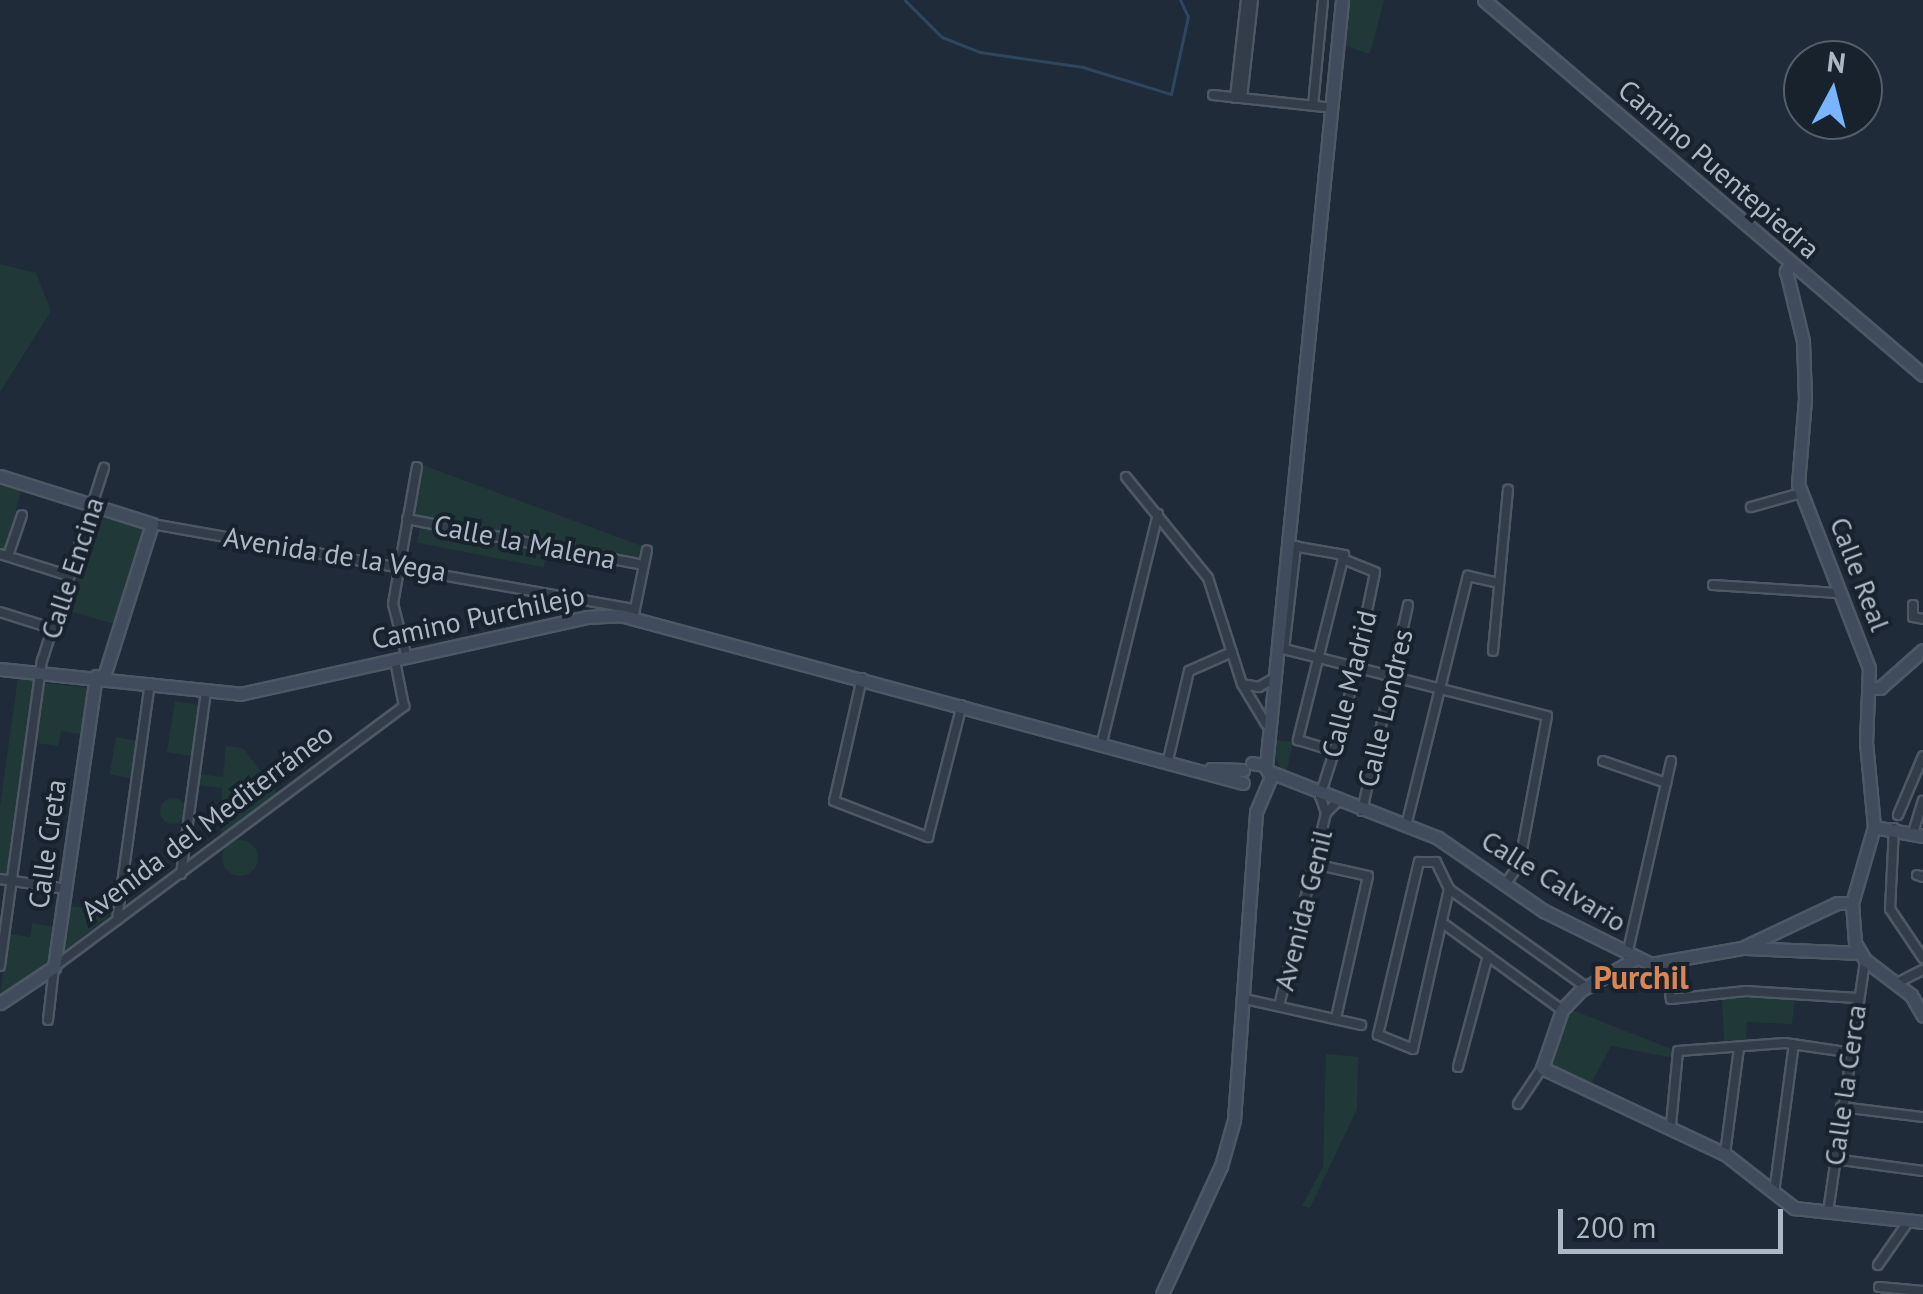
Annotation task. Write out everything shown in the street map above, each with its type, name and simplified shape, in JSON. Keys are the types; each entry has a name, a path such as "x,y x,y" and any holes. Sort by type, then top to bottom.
{"street":[{"path":"1239,98 1249,0"},
{"path":"1313,106 1324,0"},
{"path":"1342,0 1290,546 1284,649 1547,716 1518,864 1506,884"},
{"name":"Camino Puentepiedra","path":"1484,0 1923,375"},
{"path":"1213,95 1324,107"},
{"name":"Calle Real","path":"1791,264 1786,271 1803,341 1801,493 1867,658 1874,827 1852,903"},
{"path":"401,659 392,604 417,467"},
{"name":"Calle Encina","path":"0,966 42,669 104,468"},
{"path":"0,476 152,524"},
{"path":"1126,478 1208,578 1242,684 1265,731 1246,776 1256,812"},
{"path":"1493,651 1508,490"},
{"path":"1750,507 1801,493"},
{"path":"1102,742 1158,514"},
{"path":"22,515 4,555 70,576"},
{"name":"Calle la Malena","path":"407,519 644,565"},
{"name":"Avenida de la Vega","path":"152,524 400,563 586,611 614,610"},
{"name":"Calle Creta","path":"48,1020 100,676 152,524"},
{"path":"1290,546 1343,557 1322,658 1298,740 1335,751"},
{"name":"Calle la Malena","path":"634,613 647,550"},
{"name":"Calle Madrid","path":"1320,796 1356,666 1375,572 1343,557"},
{"path":"1162,1294 1228,1146 1245,999 1256,812 1267,778 1265,731 1270,680 1288,569"},
{"path":"1406,826 1468,576 1499,583"},
{"path":"1713,585 1838,593"},
{"path":"1913,604 1913,617 1923,619"},
{"name":"Calle Londres","path":"1362,810 1408,605"},
{"name":"Camino Purchilejo","path":"0,669 42,669 206,691 267,690 586,611 614,610 1168,760 1246,776"},
{"path":"0,612 54,629"},
{"path":"1868,688 1880,688 1923,650"},
{"path":"1168,760 1190,672 1232,652"},
{"name":"Avenida del Mediterráneo","path":"0,1003 181,874 404,706 401,659"},
{"path":"862,678 834,801 928,838 962,705"},
{"path":"1242,684 1259,687 1270,680"},
{"path":"117,920 150,684"},
{"path":"181,874 206,691"},
{"path":"1922,760 1896,822 1890,908 1923,958"},
{"path":"1604,761 1666,783"},
{"path":"1518,1104 1542,1068 1562,1010 1586,987 1618,972 1631,957 1671,761"},
{"path":"1246,776 1267,778"},
{"path":"1246,776 1267,778"},
{"name":"Calle Calvario","path":"1267,778 1438,838 1506,884 1631,957 1667,963 1762,945 1837,903 1852,903"},
{"name":"Avenida Genil","path":"1320,796 1326,813"},
{"path":"1874,827 1896,822 1918,835 1923,800"},
{"name":"Avenida Genil","path":"1280,1006 1326,813 1337,802"},
{"path":"1438,838 1436,862 1450,889 1586,987"},
{"path":"1436,862 1420,862 1378,1035 1413,1049 1450,889"},
{"path":"1314,864 1368,876 1336,1018"},
{"path":"0,879 66,889"},
{"path":"1852,903 1863,956"},
{"path":"1444,924 1562,1010"},
{"path":"1762,945 1863,956 1897,982 1923,1015"},
{"path":"1458,1066 1488,956"},
{"name":"Calle la Cerca","path":"1828,1212 1863,956"},
{"path":"1667,963 1671,999 1746,992 1857,998"},
{"path":"1897,982 1921,975"},
{"path":"1245,999 1361,1025"},
{"path":"1774,1193 1794,1044"},
{"path":"1671,1125 1678,1051 1794,1044 1847,1052"},
{"path":"1726,1154 1739,1047"},
{"path":"1542,1068 1726,1154 1794,1208 1923,1222"},
{"path":"1840,1107 1923,1118"},
{"path":"1834,1159 1923,1171"},
{"path":"1878,1265 1908,1222"},
{"path":"1879,1287 1923,1291"}],"green space":[{"path":"1348,0 1384,0 1370,54 1343,45"},
{"path":"0,264 36,273 51,311 0,392"},
{"path":"420,464 645,547 642,561 412,515"},
{"path":"0,485 21,491 5,549 0,548"},
{"path":"94,512 145,527 117,625 66,610"},
{"path":"420,527 547,552 544,567 417,543"},
{"path":"18,676 38,677 8,875 0,874 0,807"},
{"path":"45,683 89,688 82,734 61,731 58,746 37,743"},
{"path":"175,701 200,705 192,756 167,752"},
{"path":"116,737 139,741 132,778 109,774"},
{"path":"1276,740 1293,742 1286,775 1274,757"},
{"path":"226,746 243,748 277,793 221,835 222,788 198,785 200,774 223,777"},
{"path":"173,798 182,802 186,811 182,820 173,824 164,820 160,811 164,802"},
{"path":"240,840 253,845 258,858 253,871 240,876 227,871 222,858 227,845"},
{"path":"69,906 114,912 62,952"},
{"path":"32,923 54,927 49,963 0,995 9,934 30,937"},
{"path":"1795,996 1792,1024 1747,1022 1746,1040 1724,1041 1722,999"},
{"path":"1567,1008 1674,1050 1674,1058 1611,1046 1592,1082 1548,1066"},
{"path":"1326,1054 1358,1057 1357,1109 1310,1208 1302,1206 1323,1167"}],"waterway":[{"path":"905,0 942,37 980,52 1083,67 1171,94 1188,17 1180,0"}],"district":[{"name":"Purchil","path":"1641,977"}]}
